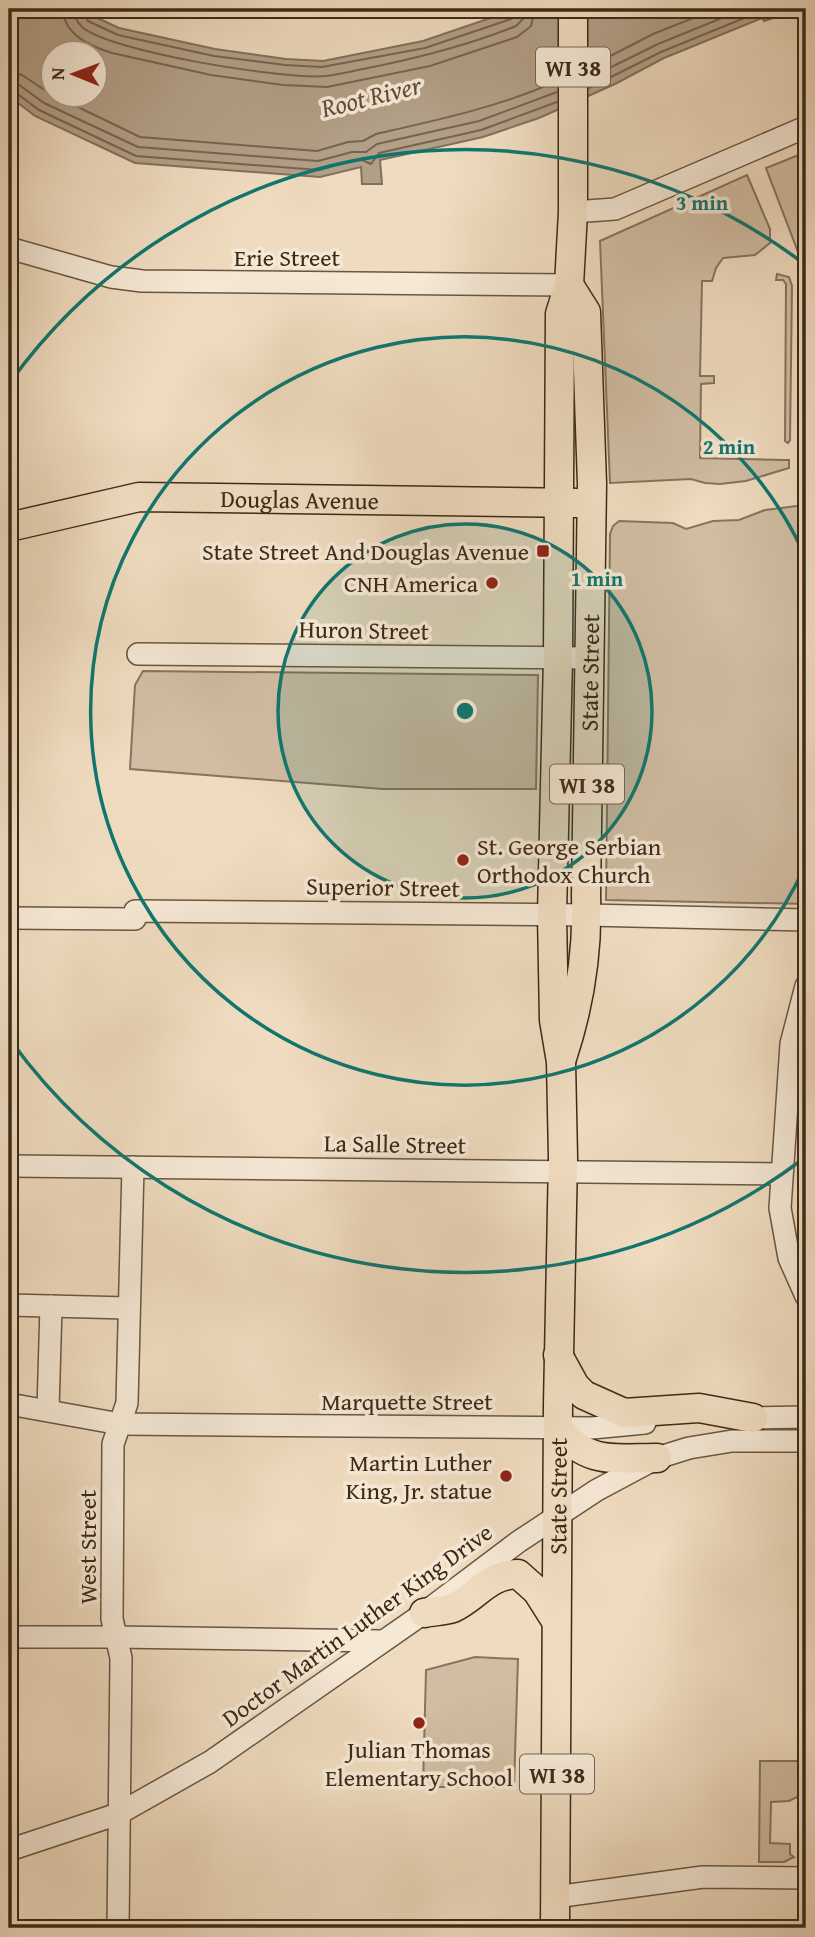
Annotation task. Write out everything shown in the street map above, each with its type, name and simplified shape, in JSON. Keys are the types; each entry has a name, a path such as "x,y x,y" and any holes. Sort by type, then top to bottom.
{"main road":[{"name":"State Street","path":"555,1928 558,1355 562,1171 561,1062 554,1020 552,915 558,658 560,314 569,285 573,212 573,9"},
{"name":"State Street","path":"561,1062 573,1024 587,933 592,503 586,312 569,285"},
{"name":"Douglas Avenue","path":"9,527 139,497 592,503"},
{"path":"558,1355 584,1395 624,1413 699,1408 753,1418"},
{"path":"558,1428 575,1448 593,1455 657,1458"},
{"path":"424,1613 452,1608 495,1578 504,1574 518,1574 537,1591 556,1621"}],"street":[{"path":"573,212 615,209 806,127"},
{"name":"Erie Street","path":"9,248 111,276 142,281 569,285"},
{"name":"Huron Street","path":"138,654 590,658"},
{"name":"Superior Street","path":"9,918 135,919 135,911 806,920"},
{"path":"806,986 791,1044 780,1208 785,1242 795,1274 806,1296"},
{"name":"La Salle Street","path":"9,1166 781,1174"},
{"name":"West Street","path":"118,1928 121,1658 113,1619 113,1444 127,1403 133,1167"},
{"path":"9,1305 128,1308"},
{"path":"48,1410 51,1306"},
{"name":"Marquette Street","path":"9,1404 120,1423 592,1428 806,1417"},
{"name":"Doctor Martin Luther King Drive","path":"9,1850 118,1814 210,1762 424,1613 518,1542 597,1490 657,1458 689,1448 732,1441 806,1441"},
{"path":"9,1637 381,1642"},
{"path":"555,1897 703,1877 806,1878"}],"shaded area":[{"path":"806,152 806,273 766,168"},
{"path":"747,175 770,229 770,243 755,255 723,258 712,281 702,281 700,376 714,376 714,383 701,384 700,458 789,460 789,468 746,481 720,484 691,479 610,483 600,241"},
{"path":"777,274 789,277 792,286 788,443 785,441 786,284 783,280 776,280"},
{"path":"806,506 806,904 606,900 610,534 613,526 619,521 673,523 686,529 713,521 739,520 765,510"},
{"path":"143,671 538,675 536,789 383,789 130,769 135,685"},
{"path":"475,1657 518,1659 514,1787 423,1787 426,1670"},
{"path":"760,1761 806,1761 806,1797 771,1802 770,1843 790,1844 790,1854 794,1857 784,1862 759,1862"}],"water":[{"name":"Root River","path":"9,9 88,9 93,16 119,28 215,49 323,61 423,41 517,9 788,9 789,13 764,21 762,18 664,58 615,84 539,118 483,137 380,160 382,184 362,184 361,167 320,177 135,163 35,116 9,96"}],"place":[{"name":"State Street And Douglas Avenue","path":"543,551"},
{"name":"CNH America","path":"492,583"},
{"name":"St. George Serbian Orthodox Church","path":"463,860"},
{"name":"Martin Luther King, Jr. statue","path":"506,1476"},
{"name":"Julian Thomas Elementary School","path":"419,1723"}]}
